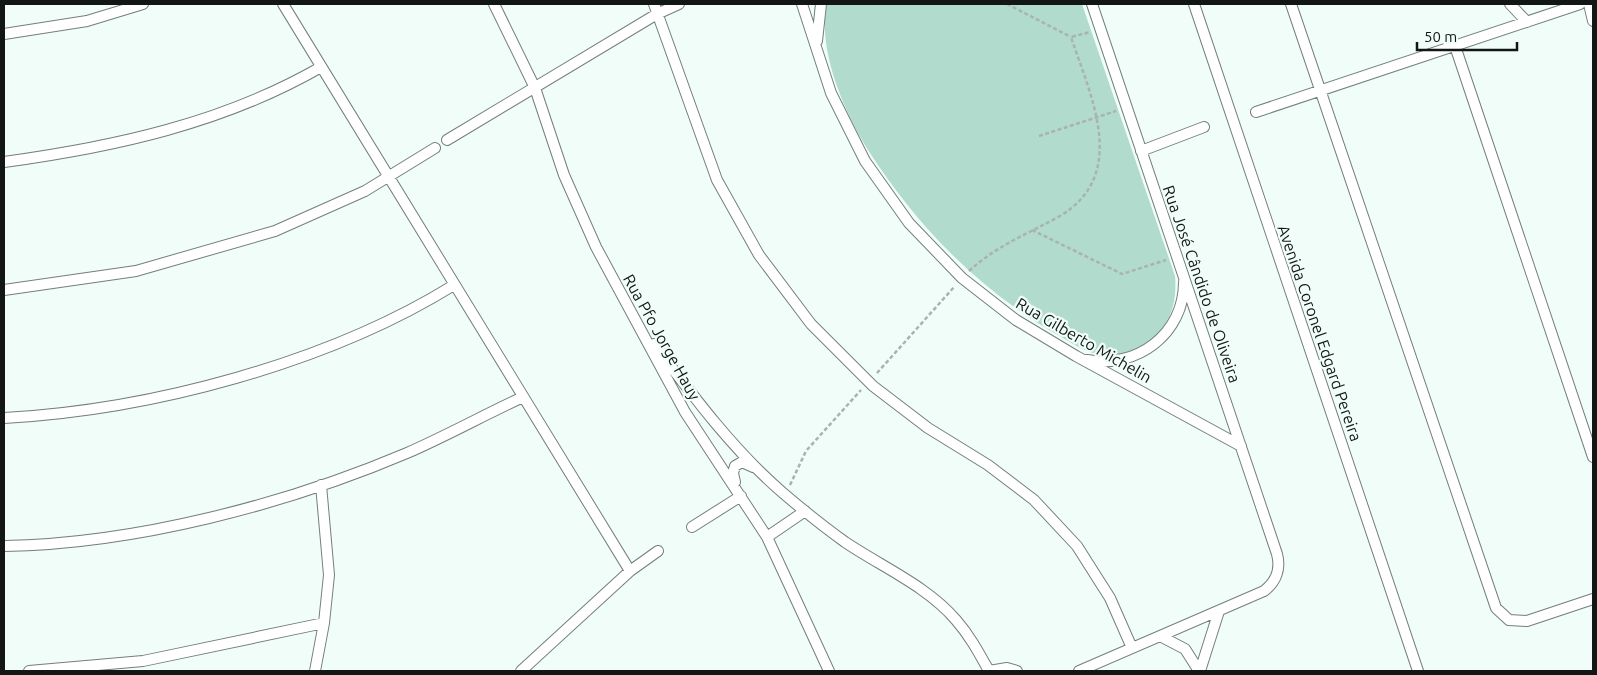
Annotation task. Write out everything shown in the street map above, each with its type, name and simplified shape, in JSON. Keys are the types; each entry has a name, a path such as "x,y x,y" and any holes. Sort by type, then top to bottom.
{"street":[{"path":"4,34 86,21 143,4"},
{"path":"282,4 630,571"},
{"name":"Rua Pfo Jorge Hauy","path":"494,4 535,88 564,175 596,246 686,412 768,537 829,671"},
{"path":"654,4 717,180 759,255 811,324 873,386 928,428 988,465 1034,500 1076,546 1110,598 1132,648"},
{"path":"447,140 657,14 679,4"},
{"name":"Rua Gilberto Michelin","path":"802,4 831,93 865,161 910,223 962,278 1016,320 1076,356 1241,446"},
{"path":"818,52 817,28 821,4"},
{"name":"Rua José Cândido de Oliveira","path":"1092,4 1277,554 1279,564 1277,575 1264,591 1219,611"},
{"name":"Avenida Coronel Edgard Pereira","path":"1194,4 1418,671"},
{"path":"1291,4 1496,608 1509,620 1528,621 1593,599"},
{"path":"1510,4 1527,22"},
{"path":"1256,112 1580,4"},
{"path":"1588,4 1593,21"},
{"path":"1455,46 1593,457"},
{"path":"4,162 116,144 224,113 297,81 321,66"},
{"path":"1141,151 1204,127"},
{"path":"4,290 136,272 275,230 389,178 434,148"},
{"path":"1076,356 1088,360 1115,361 1128,358 1152,346 1171,327 1177,315 1184,289 1184,276"},
{"path":"4,418 137,402 229,380 342,341 433,298 454,285"},
{"path":"633,316 693,395 758,470 805,511 845,542 934,599 956,620 970,638 989,671 1007,668 1017,671"},
{"path":"4,546 97,538 192,522 321,484 407,453 523,397"},
{"path":"692,527 741,496 733,476 735,466 742,462 758,470"},
{"path":"315,671 324,623 329,575 321,484"},
{"path":"768,537 805,511"},
{"path":"521,671 630,571 658,551"},
{"path":"1079,671 1219,611"},
{"path":"1200,671 1219,611"},
{"path":"29,671 143,661 324,623"},
{"path":"1160,636 1185,649 1200,671"}],"path":[{"path":"1007,4 1071,37 1097,30"},
{"path":"962,278 982,259 1006,242 1062,214 1078,201 1090,184 1100,158 1100,130 1098,117 1071,37"},
{"path":"1040,136 1114,111 1128,111"},
{"path":"1031,230 1122,274 1177,256"}],"green space":[{"path":"827,4 1082,4 1175,276 1172,310 1165,325 1153,338 1141,347 1120,354 1105,355 1086,351 1028,317 975,276 951,254 928,230 887,178 868,150 850,117 829,60 825,22"}]}
